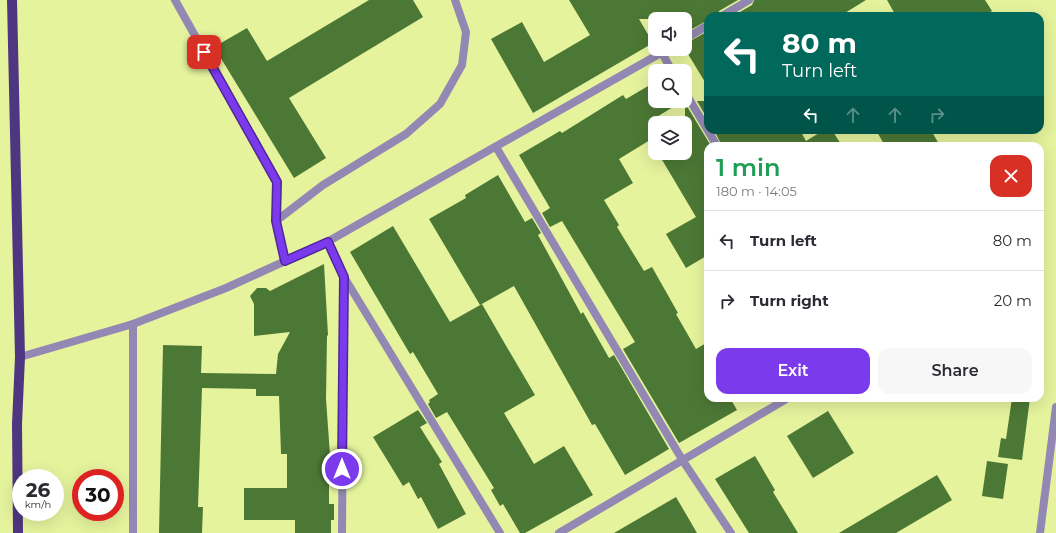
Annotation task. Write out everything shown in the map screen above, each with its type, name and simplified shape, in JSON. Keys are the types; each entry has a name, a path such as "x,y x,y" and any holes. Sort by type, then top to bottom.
{"main road":[{"path":"12,0 20,357 17,424 18,533"}],"street":[{"path":"175,0 277,182 276,221 285,261"},
{"path":"276,221 322,184 406,134 440,104 462,65 466,32 455,0"},
{"path":"729,12 749,0"},
{"path":"692,35 704,27"},
{"path":"20,357 133,324 226,288 328,242 656,56"},
{"path":"692,104 704,124"},
{"path":"496,147 683,460 731,533"},
{"path":"328,242 344,277 500,533"},
{"path":"342,533 344,277"},
{"path":"133,324 133,533"},
{"path":"559,533 781,402"},
{"path":"1040,533 1056,407"}],"building":[{"path":"369,0 413,0 423,17 289,98 326,158 294,178 214,47 247,28 267,61"},
{"path":"569,0 738,0 719,12 704,12 704,22 692,29 692,12 648,12 648,19 639,19 648,34 648,46 533,113 491,39 522,22 544,62 590,35"},
{"path":"754,0 866,0 846,12 740,12 752,5"},
{"path":"887,0 985,0 992,11 990,12 894,12"},
{"path":"704,33 704,80 689,56 692,56 692,40"},
{"path":"648,86 648,108 671,108 658,116 648,116 648,141 619,159 633,183 604,200 619,225 617,227 644,271 652,267 696,349 704,344 704,402 732,402 737,410 679,443 623,349 635,342 562,221 550,227 542,213 550,208 519,155 560,131 562,133 623,95 626,99"},
{"path":"697,101 704,101 704,113"},
{"path":"685,108 688,108 709,142 704,142 704,257 686,268 666,234 696,217 662,160 692,160 692,116 685,116"},
{"path":"716,134 802,134 806,141 817,134 834,134 840,142 720,142"},
{"path":"878,134 933,134 938,142 883,142"},
{"path":"498,175 525,222 532,218 541,233 538,235 581,314 583,312 609,358 614,355 669,449 625,475 595,424 592,425 514,286 480,305 429,219 466,198 465,195"},
{"path":"393,226 450,322 482,304 535,395 504,413 534,464 564,446 593,495 525,533 520,533 503,504 500,506 491,490 494,488 447,412 436,418 428,404 430,402 429,400 438,394 413,352 410,354 350,252"},
{"path":"324,264 328,335 326,399 331,469 329,469 329,504 334,504 334,520 331,520 331,533 295,533 295,520 244,520 244,488 287,488 287,454 281,454 279,396 256,396 256,389 202,388 198,507 203,507 202,533 159,533 163,345 202,346 201,373 276,374 278,354 290,332 254,336 254,304 250,296 257,288 266,288 270,291"},
{"path":"1011,402 1029,402 1022,460 998,457 1001,438 1006,439"},
{"path":"418,410 427,423 420,427 442,462 439,464 466,514 438,529 421,497 418,499 409,482 403,486 373,437"},
{"path":"828,411 854,453 813,478 787,436"},
{"path":"755,456 775,490 773,492 798,533 749,533 715,479"},
{"path":"987,461 1008,464 1003,499 982,496"},
{"path":"937,475 952,500 896,533 839,533"},
{"path":"676,497 697,533 614,533"}],"route":[{"path":"204,52 277,182 276,221 285,261 328,242 344,277 342,469"}]}
